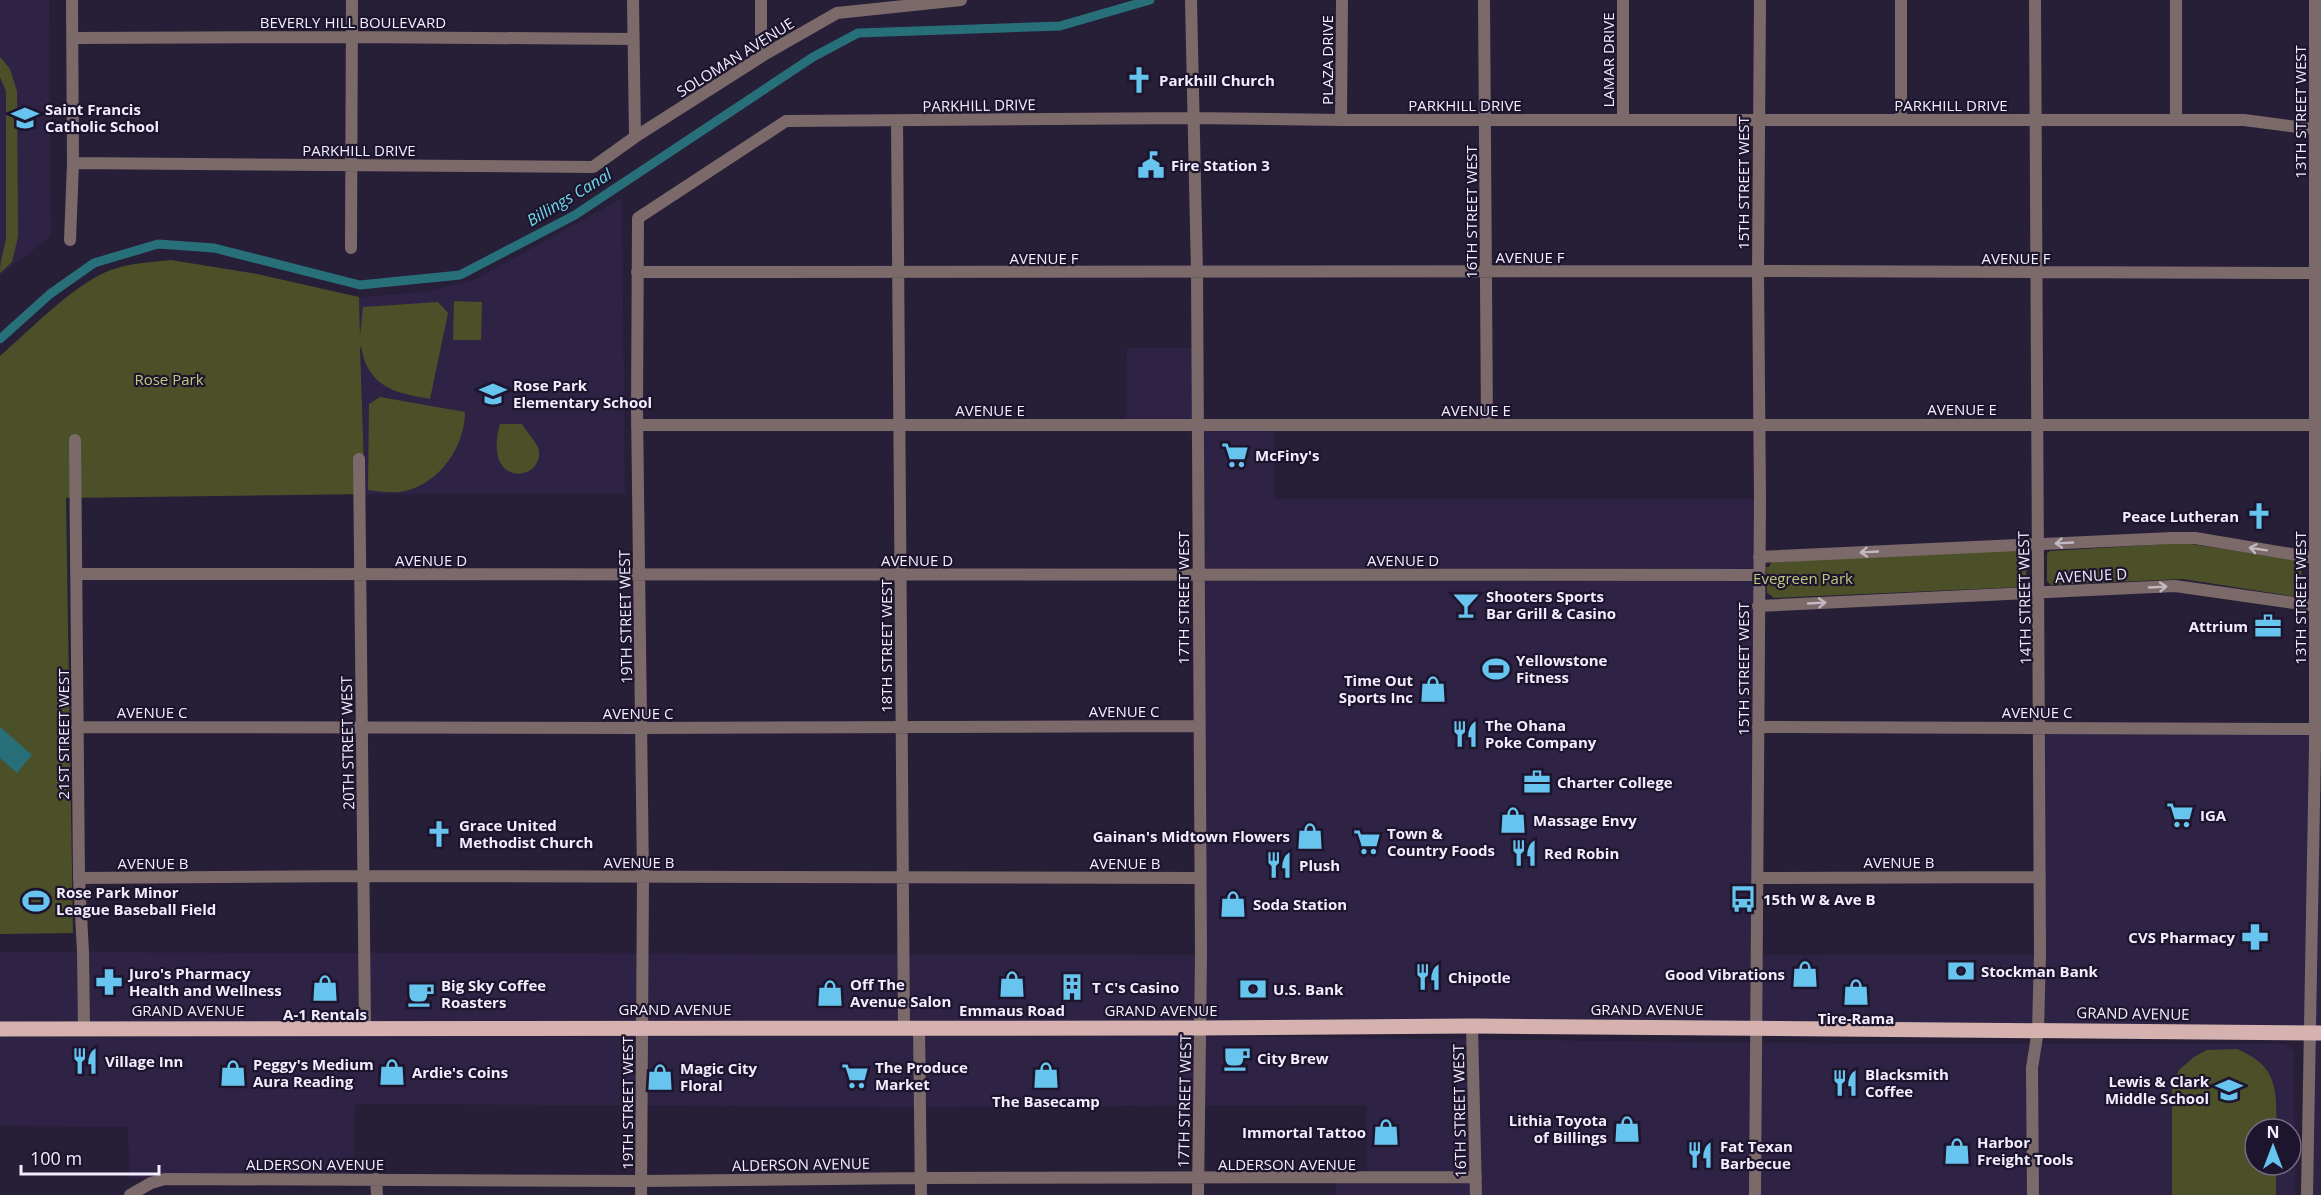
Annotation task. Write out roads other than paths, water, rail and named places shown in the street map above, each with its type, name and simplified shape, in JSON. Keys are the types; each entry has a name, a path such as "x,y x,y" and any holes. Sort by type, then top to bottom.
{"main road":[{"name":"GRAND AVENUE","path":"0,1029 1472,1026 2316,1033"}],"street":[{"path":"70,240 73,163 72,0"},
{"path":"351,248 352,0"},
{"path":"633,0 635,136"},
{"path":"761,0 761,33 767,53"},
{"name":"SOLOMAN AVENUE","path":"635,136 767,53 837,13 892,4 961,0"},
{"name":"PLAZA DRIVE","path":"1341,120 1342,0"},
{"name":"16TH STREET WEST","path":"1484,0 1487,425"},
{"name":"LAMAR DRIVE","path":"1623,0 1623,120"},
{"name":"15TH STREET WEST","path":"1755,1195 1760,0"},
{"path":"1901,0 1901,120"},
{"name":"14TH STREET WEST","path":"2033,1195 2032,1068 2038,1030 2040,877 2035,0"},
{"path":"2176,0 2176,120"},
{"name":"13TH STREET WEST","path":"2307,1195 2316,1033 2318,747 2315,729 2318,130 2315,0"},
{"name":"17TH STREET WEST","path":"1191,2 1197,273 1200,878 1198,1195"},
{"name":"BEVERLY HILL BOULEVARD","path":"73,38 633,39"},
{"name":"PARKHILL DRIVE","path":"638,219 786,121 1192,118 2244,120 2318,130"},
{"name":"18TH STREET WEST","path":"897,121 903,877 921,1195"},
{"name":"PARKHILL DRIVE","path":"73,163 593,167 635,136"},
{"name":"19TH STREET WEST","path":"638,219 637,425 643,877 641,1195"},
{"name":"AVENUE F","path":"637,273 1758,271 2036,273 2317,282"},
{"name":"AVENUE E","path":"637,425 2315,424"},
{"name":"21ST STREET WEST","path":"75,440 79,878 84,1028"},
{"name":"20TH STREET WEST","path":"359,459 365,1027"},
{"path":"1759,557 2195,538 2315,558"},
{"name":"AVENUE D","path":"76,574 1758,575"},
{"name":"AVENUE D","path":"1758,606 2175,586 2317,599"},
{"name":"AVENUE C","path":"77,727 1198,726"},
{"name":"AVENUE C","path":"1758,727 2040,726 2315,729"},
{"name":"AVENUE B","path":"79,878 364,876 1200,878"},
{"name":"AVENUE B","path":"1758,878 2040,877"},
{"name":"16TH STREET WEST","path":"1472,1026 1476,1195"},
{"name":"ALDERSON AVENUE","path":"130,1195 165,1179 641,1181 1476,1177"},
{"path":"376,1179 376,1195"}],"waterway":[{"name":"Billings Canal","path":"0,339 50,294 94,263 158,244 214,248 360,285 460,275 575,215 813,57 858,33 1060,26 1150,0"}],"place":[{"name":"Parkhill Church","path":"1139,80"},
{"name":"Saint Francis Catholic School","path":"25,118"},
{"name":"Fire Station 3","path":"1151,165"},
{"name":"Rose Park Elementary School","path":"493,394"},
{"name":"McFiny's","path":"1235,455"},
{"name":"Peace Lutheran","path":"2259,516"},
{"name":"Shooters Sports Bar Grill & Casino","path":"1466,605"},
{"name":"Attrium","path":"2268,626"},
{"name":"Yellowstone Fitness","path":"1496,669"},
{"name":"Time Out Sports Inc","path":"1433,689"},
{"name":"The Ohana Poke Company","path":"1465,734"},
{"name":"Charter College","path":"1537,782"},
{"name":"IGA","path":"2180,815"},
{"name":"Massage Envy","path":"1513,820"},
{"name":"Grace United Methodist Church","path":"439,834"},
{"name":"Gainan's Midtown Flowers","path":"1310,836"},
{"name":"Town & Country Foods","path":"1367,842"},
{"name":"Red Robin","path":"1524,853"},
{"name":"Plush","path":"1279,865"},
{"name":"15th W & Ave B","path":"1743,899"},
{"name":"Rose Park Minor League Baseball Field","path":"36,901"},
{"name":"Soda Station","path":"1233,904"},
{"name":"CVS Pharmacy","path":"2255,937"},
{"name":"Stockman Bank","path":"1961,971"},
{"name":"Good Vibrations","path":"1805,974"},
{"name":"Chipotle","path":"1428,977"},
{"name":"Juro's Pharmacy Health and Wellness","path":"109,982"},
{"name":"Emmaus Road","path":"1012,984"},
{"name":"T C's Casino","path":"1072,987"},
{"name":"A-1 Rentals","path":"325,988"},
{"name":"U.S. Bank","path":"1253,989"},
{"name":"Tire-Rama","path":"1856,992"},
{"name":"Off The Avenue Salon","path":"830,993"},
{"name":"Big Sky Coffee Roasters","path":"421,994"},
{"name":"City Brew","path":"1237,1058"},
{"name":"Village Inn","path":"85,1061"},
{"name":"Ardie's Coins","path":"392,1072"},
{"name":"Peggy's Medium Aura Reading","path":"233,1073"},
{"name":"The Basecamp","path":"1046,1075"},
{"name":"The Produce Market","path":"855,1076"},
{"name":"Magic City Floral","path":"660,1077"},
{"name":"Blacksmith Coffee","path":"1845,1083"},
{"name":"Lewis & Clark Middle School","path":"2229,1090"},
{"name":"Lithia Toyota of Billings","path":"1627,1129"},
{"name":"Immortal Tattoo","path":"1386,1132"},
{"name":"Harbor Freight Tools","path":"1957,1151"},
{"name":"Fat Texan Barbecue","path":"1700,1155"}],"park label":[{"name":"Rose Park","path":"169,379"},
{"name":"Evegreen Park","path":"1803,578"}]}
